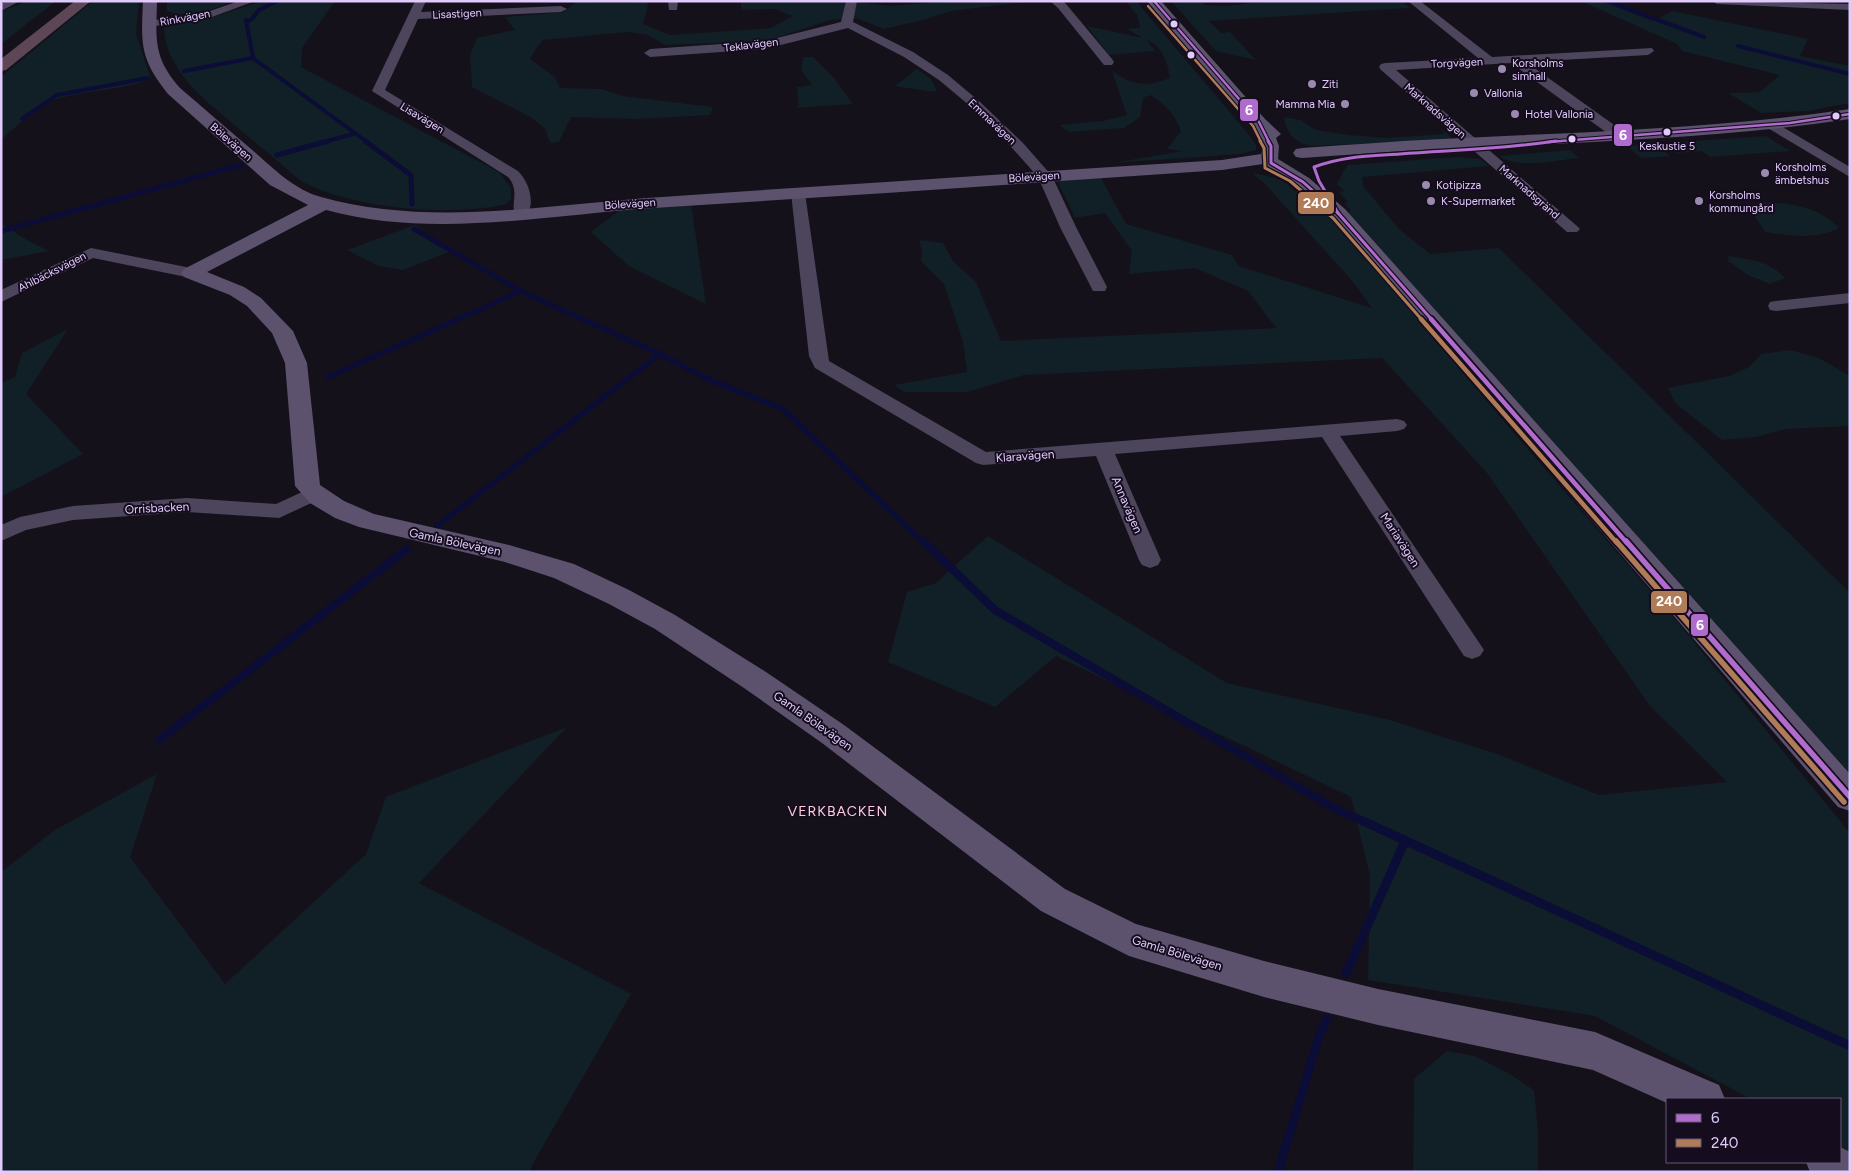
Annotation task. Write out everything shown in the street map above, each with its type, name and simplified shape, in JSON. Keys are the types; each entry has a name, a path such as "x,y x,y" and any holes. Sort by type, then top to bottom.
{"highway":[{"path":"1,52 68,1"},
{"path":"1,67 84,1"}],"main road":[{"name":"Bölevägen","path":"150,1 148,45 161,77 174,91 280,184 325,203 349,210 419,218 451,218 1045,176 1275,162"},
{"path":"1154,1 1259,122 1286,146 1312,157 1319,181 1338,213"},
{"path":"1275,162 1279,152 1508,148 1562,140 1771,124 1850,114"},
{"path":"1259,122 1271,146 1275,162 1303,182 1338,213 1850,797"},
{"path":"1275,162 1301,172 1334,160 1479,149"},
{"path":"191,274 325,203"},
{"path":"191,274 237,291 254,302 282,331 296,363 308,486 313,494"},
{"name":"Gamla Bölevägen","path":"313,494 352,516 368,521 510,554 564,570 626,601 664,622 755,680 833,734 1052,900 1129,939 1264,979 1364,1003 1595,1051 1703,1098"},
{"path":"1829,1163 1843,1172"}],"street":[{"path":"1,8 15,1"},
{"name":"Rinkvägen","path":"149,24 212,14 250,1"},
{"name":"Lisavägen","path":"421,1 378,91 514,174 520,181 522,190 521,214"},
{"path":"849,24 846,20 852,1"},
{"path":"1055,1 1062,6 1108,62"},
{"path":"1413,1 1490,61"},
{"path":"1717,1 1850,7"},
{"name":"Lisastigen","path":"414,16 560,9"},
{"name":"Teklavägen","path":"650,53 766,45 849,24"},
{"name":"Emmavägen","path":"849,24 926,66 961,93 1012,139 1045,176 1068,227 1099,287"},
{"name":"Torgvägen","path":"1385,67 1648,51"},
{"path":"1514,60 1619,135"},
{"name":"Marknadsvägen","path":"1385,67 1479,149"},
{"path":"1771,124 1850,173"},
{"name":"Marknadsgränd","path":"1479,149 1572,229"},
{"name":"Klaravägen","path":"798,193 818,356 822,364 983,459 1397,424"},
{"name":"Ahlbäcksvägen","path":"1,297 91,253 191,274"},
{"path":"1776,306 1850,298"},
{"name":"Mariavägen","path":"1327,430 1472,650"},
{"name":"Annavägen","path":"1103,450 1150,560"},
{"name":"Orrisbacken","path":"1,534 20,524 73,513 188,505 279,511 313,494"}],"shaded area":[{"path":"26,1 56,1 1,44 1,12"},
{"path":"93,1 139,1 136,34 151,79 140,83 54,100 29,116 1,140 1,77"},
{"path":"167,1 234,1 201,12 184,14 167,11"},
{"path":"262,1 335,1 302,48 301,67 499,172 511,188 511,198 507,204 459,210 403,208 349,199 303,182 294,175 194,89 177,67 166,42 164,28 170,25 216,16"},
{"path":"577,1 613,3 649,1 643,24 670,35 771,28 792,16 775,9 741,10 741,1 848,1 890,6 956,1 1024,2 951,11 884,29 857,18 830,20 766,41 665,45 648,35 628,32 543,40 530,59 555,77 560,88 601,89 623,96 713,107 710,115 636,119 571,117 559,142 550,143 545,129 532,118 472,87 470,55 477,38 515,30 505,17 564,12"},
{"path":"1126,1 1136,1 1250,136 1256,145 1256,150 1241,154 1113,163 1183,151 1167,149 1181,131 1176,119 1169,110 1150,95 1143,98 1140,117 1124,128 1070,132 1059,125 1103,121 1127,115 1112,71 1127,80 1140,84 1153,83 1170,78 1168,67 1157,46 1147,40 1155,51 1109,55 1087,26 1143,38 1127,29 1140,28 1137,15"},
{"path":"1171,1 1200,1 1206,5 1226,6 1269,1 1401,1 1410,8 1209,21 1221,33 1230,32 1256,60 1216,51"},
{"path":"1581,1 1602,1 1653,21 1673,11 1808,39 1800,56 1850,66 1850,103 1809,111 1761,113 1728,93 1760,92 1780,75 1682,51 1677,44"},
{"path":"803,57 813,57 834,78 853,104 794,108 799,106 797,87 812,85 801,70"},
{"path":"917,69 931,79 937,91 895,86"},
{"path":"1284,117 1300,120 1316,130 1350,135 1385,138 1445,134 1440,128 1451,137 1450,140 1310,146 1299,142 1292,136 1287,128"},
{"path":"1766,136 1790,151 1710,157 1702,151 1677,153 1664,143"},
{"path":"1654,144 1670,156 1642,158 1626,146"},
{"path":"1570,150 1579,158 1527,163 1507,160 1499,156"},
{"path":"1457,157 1480,159 1489,166 1362,177 1363,186 1399,229 1430,254 1499,248 1850,593 1850,775 1346,212 1351,211 1344,203 1348,202 1339,192 1344,191 1337,184 1348,165"},
{"path":"1252,173 1280,180 1294,191 1298,191 1305,200 1310,200 1317,209 1322,209 1326,214 1330,214 1496,412 1685,631 1850,833 1850,1155 1841,1150 1841,1098 1749,1098 1595,1016 1368,980 1370,876 1351,797 1056,656 995,707 888,662 907,592 936,583 988,536 1227,683 1390,720 1500,755 1599,795 1727,782 1650,706 1487,473 1382,358 1024,375 968,392 904,392 894,385 967,372 963,342 944,284 921,261 922,251 919,240 943,243 953,261 976,282 1001,341 1276,328 1248,291 1195,268 1129,274 1132,251 1105,213 1075,218 1057,180 1100,176 1126,224 1232,255 1239,266 1372,308 1354,283 1264,183"},
{"path":"1770,202 1807,208 1832,221 1839,228 1812,236 1793,236 1765,232 1751,210 1757,203"},
{"path":"691,204 706,304 630,267 591,232 620,210"},
{"path":"1,224 31,242 49,251 1,260"},
{"path":"415,225 449,252 403,270 379,266 347,250"},
{"path":"1729,256 1766,264 1785,278 1770,284 1748,275 1728,261"},
{"path":"68,329 26,394 83,454 1,497 1,383 15,377 22,353"},
{"path":"1790,350 1819,358 1850,376 1850,426 1787,429 1756,437 1722,440 1676,404 1668,388 1729,376 1749,367 1761,354"},
{"path":"567,727 419,883 631,994 532,1165 530,1172 1,1172 1,872 55,830 157,774 130,857 225,984 366,854 386,797"},
{"path":"1447,1051 1475,1056 1508,1073 1534,1090 1538,1131 1538,1172 1413,1172 1414,1079"}],"waterway":[{"path":"247,22 259,10 277,1"},
{"path":"1607,1 1704,37"},
{"path":"246,20 253,58"},
{"path":"1738,46 1850,74"},
{"path":"184,71 253,58"},
{"path":"253,58 367,142"},
{"path":"22,119 57,95 148,78"},
{"path":"324,142 353,134"},
{"path":"277,155 328,141"},
{"path":"365,141 411,175 412,204"},
{"path":"1,231 241,165"},
{"path":"414,229 521,291"},
{"path":"456,320 521,291"},
{"path":"521,291 584,320"},
{"path":"328,377 459,319"},
{"path":"582,319 660,354"},
{"path":"437,526 660,354"},
{"path":"660,354 708,379 783,409 924,543"},
{"path":"923,541 995,610 1334,808 1365,822"},
{"path":"159,740 407,549"},
{"path":"1363,821 1850,1046"},
{"path":"1346,974 1405,841"},
{"path":"1278,1172 1319,1037 1327,1019"}],"transit line":[{"name":"6","path":"1154,1 1259,122 1271,146 1271,163 1303,182 1339,214"},
{"name":"240","path":"1148,6 1253,126 1264,148 1265,168 1290,181 1333,218 1844,802"},
{"name":"6","path":"1850,114 1790,123 1562,140 1508,148 1449,150 1334,159 1314,167 1319,181 1338,213 1850,797"}],"place":[{"name":"Korsholms simhall","path":"1502,69"},
{"name":"Ziti","path":"1312,84"},
{"name":"Vallonia","path":"1474,93"},
{"name":"Mamma Mia","path":"1345,104"},
{"name":"Hotel Vallonia","path":"1515,114"},
{"name":"Keskustie 5","path":"1667,132"},
{"name":"Korsholms ämbetshus","path":"1765,173"},
{"name":"Kotipizza","path":"1426,185"},
{"name":"K-Supermarket","path":"1431,201"},
{"name":"Korsholms kommungård","path":"1699,201"}],"district":[{"name":"VERKBACKEN","path":"838,811"}]}
